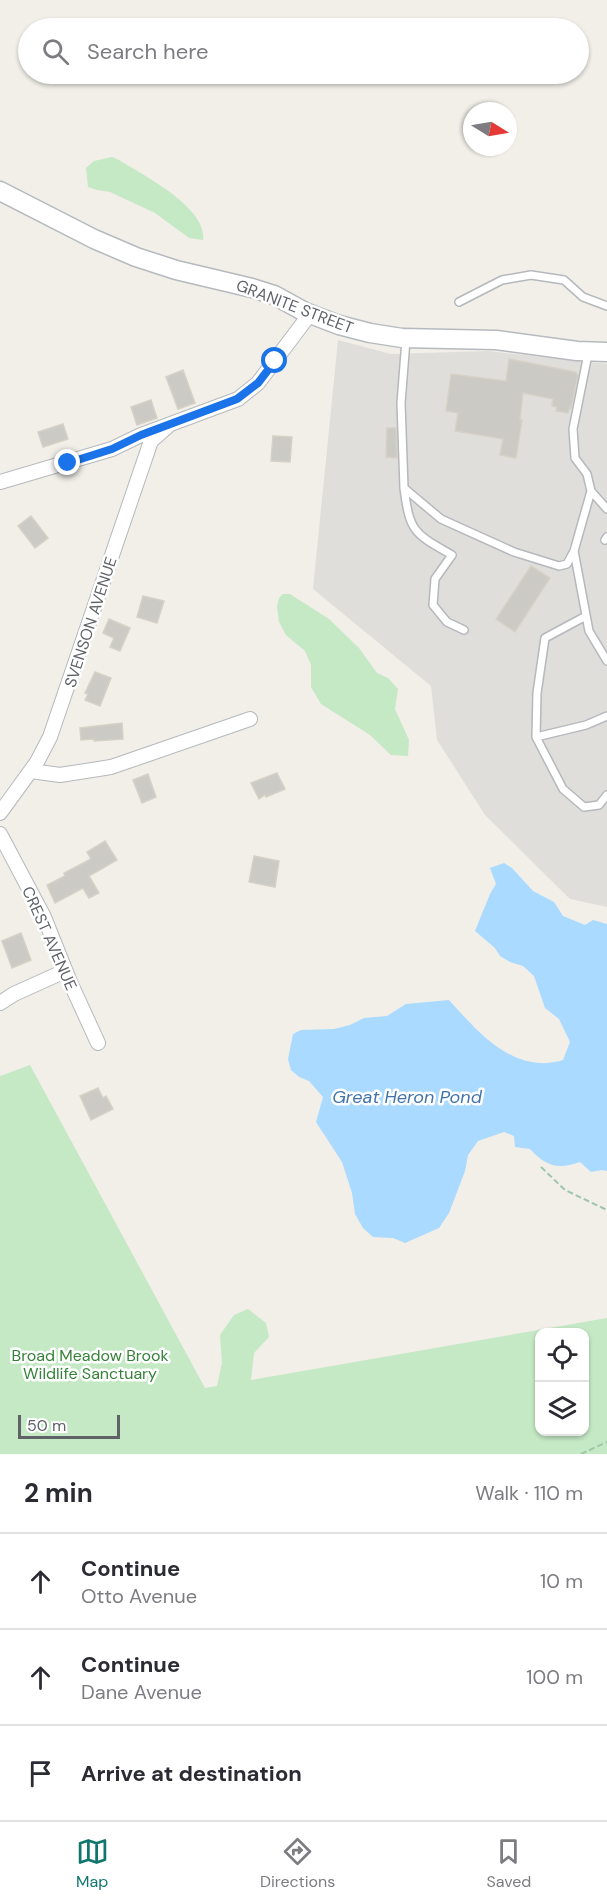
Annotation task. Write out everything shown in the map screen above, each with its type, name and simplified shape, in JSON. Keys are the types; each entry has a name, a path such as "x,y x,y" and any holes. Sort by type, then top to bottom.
{"street":[{"name":"GRANITE STREET","path":"0,191 94,239 136,257 176,270 274,295 310,314 339,325 370,333 406,338 496,340 598,351"},
{"path":"0,482 112,449 141,435 237,399 255,384 275,361 310,314"},
{"name":"SVENSON AVENUE","path":"0,813 31,771 50,737 151,441 168,426"},
{"path":"31,771 60,775 111,767 250,720"},
{"name":"CREST AVENUE","path":"0,834 44,918 65,971 98,1042"},
{"path":"0,1003 65,971"}],"lane":[{"path":"459,302 502,280 531,275 564,280 584,297 607,306"},
{"path":"406,338 401,403 404,488 408,515 418,536 452,555 435,579 433,605 447,622 464,630"},
{"path":"598,351 573,429 575,458 587,474 591,491 607,509"},
{"path":"404,488 441,519 514,552 559,566 567,564 574,551 591,491"},
{"path":"574,551 589,631 607,661"},
{"path":"586,616 545,638 537,693 536,737 563,789 584,807 599,805 607,795"},
{"path":"536,737 586,725 607,716"}],"path":[{"path":"541,1167 565,1190 607,1210"},
{"path":"581,1454 607,1442"}],"shaded area":[{"path":"338,340 391,354 488,351 607,364 607,907 570,899 485,815 437,740 431,686 313,589"}],"green space":[{"path":"112,157 157,183 185,205 202,228 203,240 189,238 155,213 110,192 88,187 86,168 94,161"},
{"path":"283,594 290,594 329,619 359,648 377,673 388,678 398,689 395,709 409,740 408,756 391,755 370,735 321,704 311,687 311,665 305,651 286,635 279,622 277,607 279,598"},
{"name":"Broad Meadow Brook Wildlife Sanctuary","path":"30,1065 205,1388 217,1386 222,1363 220,1335 234,1315 248,1309 266,1323 269,1337 254,1353 251,1380 535,1331 535,1436 589,1436 589,1328 550,1328 607,1318 607,1454 0,1454 0,1076"}],"water":[{"name":"Great Heron Pond","path":"504,863 512,868 533,891 554,902 563,916 585,925 593,920 607,924 607,1171 591,1172 580,1162 565,1166 552,1165 530,1149 515,1147 514,1136 504,1132 478,1141 468,1155 465,1171 449,1213 439,1228 405,1243 393,1238 373,1237 363,1228 355,1214 352,1193 342,1162 316,1122 323,1097 309,1081 299,1077 291,1070 288,1059 293,1034 301,1030 334,1029 364,1018 387,1016 406,1004 449,1000 485,1037 513,1056 529,1062 545,1063 563,1060 570,1042 559,1019 545,1008 534,976 523,966 500,956 495,948 475,931 496,884 490,868"}],"building":[{"path":"509,359 575,372 578,375 568,413 556,411 557,407 552,406 553,399 523,393 520,420 522,420 516,458 500,455 503,439 455,431 458,413 446,411 451,374 506,381"},
{"path":"183,370 195,403 178,409 166,377"},
{"path":"151,400 157,418 137,425 131,407"},
{"path":"63,424 68,439 43,447 38,432"},
{"path":"387,428 396,428 397,458 386,457"},
{"path":"273,436 292,437 290,462 271,461"},
{"path":"31,516 48,538 35,548 18,526"},
{"path":"531,566 550,578 515,632 496,619"},
{"path":"143,596 164,601 157,623 137,617"},
{"path":"109,619 130,628 120,651 110,647 114,638 103,633"},
{"path":"95,672 111,678 100,706 85,700 88,694 85,693"},
{"path":"122,723 123,739 81,740 80,728"},
{"path":"277,773 285,789 259,799 251,783"},
{"path":"148,774 156,797 142,803 133,780"},
{"path":"105,841 117,860 89,876 99,893 89,898 83,888 55,903 47,885 91,859 87,852"},
{"path":"254,856 279,861 275,887 249,882"},
{"path":"21,933 31,960 12,968 2,941"},
{"path":"98,1088 103,1098 106,1096 113,1109 91,1120 80,1096"}],"route":[{"path":"68,463 112,449 141,435 237,399 258,383 275,361"}]}
